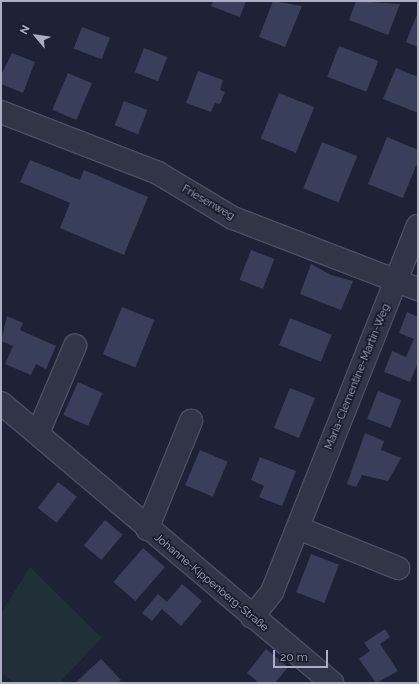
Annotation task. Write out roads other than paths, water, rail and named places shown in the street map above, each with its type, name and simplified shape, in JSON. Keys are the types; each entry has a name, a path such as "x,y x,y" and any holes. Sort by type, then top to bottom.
{"street":[{"name":"Friesenweg","path":"1,112 158,173 233,218 418,289"},
{"name":"Maria-Clementine-Martin-Weg","path":"252,617 272,592 418,226"},
{"path":"38,433 75,346"},
{"name":"Johanne-Kippenberg-Straße","path":"1,403 38,433 147,529 332,683"},
{"name":"Johanne-Kippenberg-Straße","path":"147,529 191,421"},
{"path":"298,528 398,568"}]}
